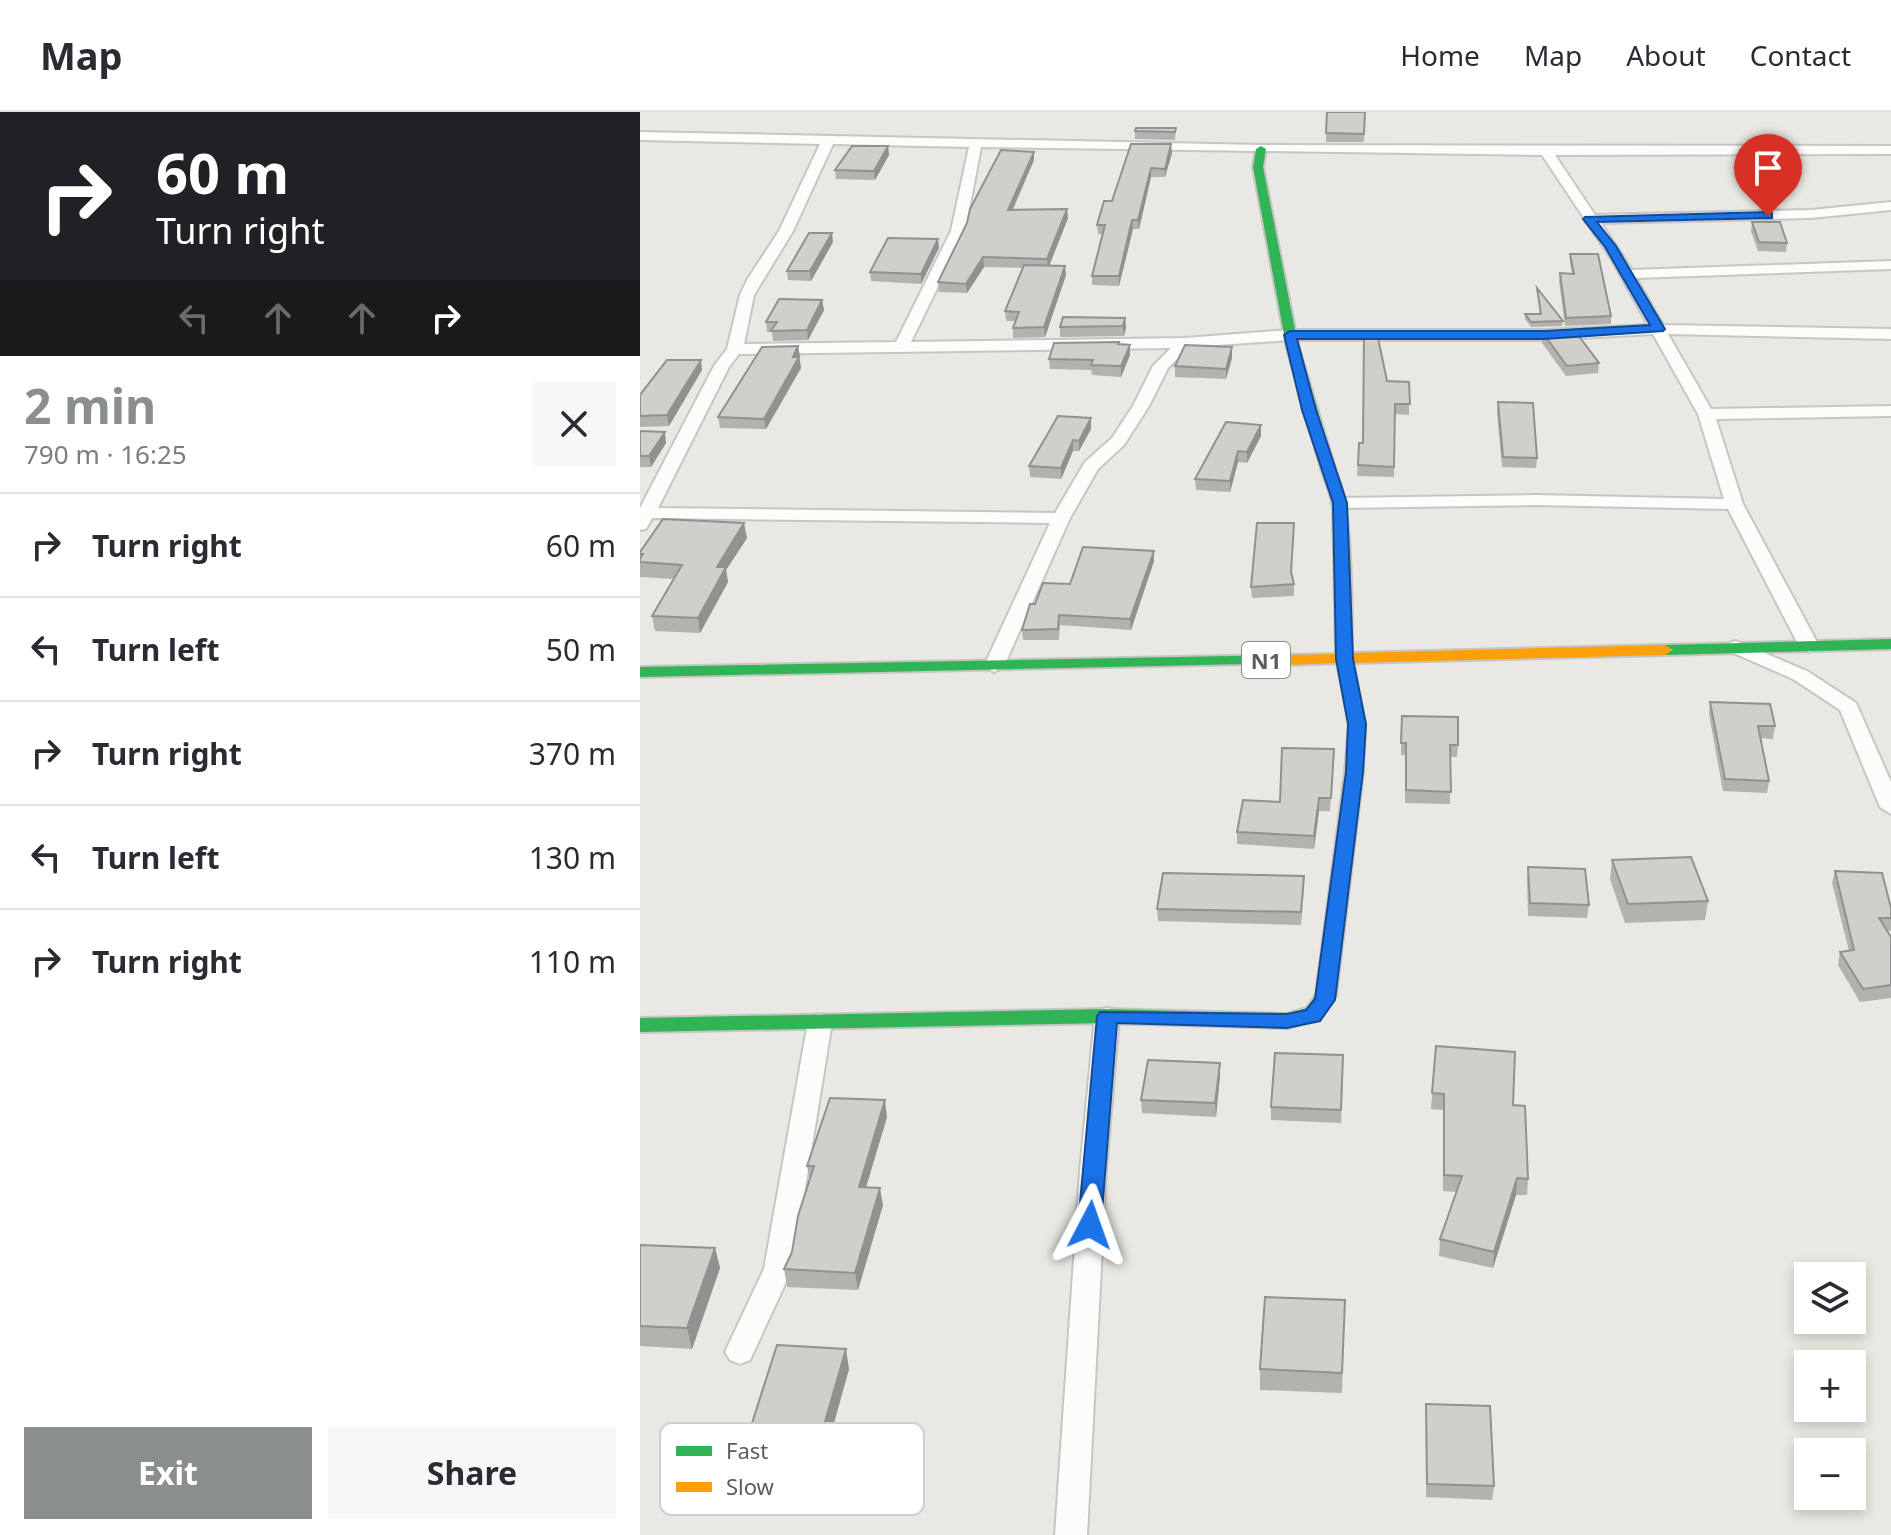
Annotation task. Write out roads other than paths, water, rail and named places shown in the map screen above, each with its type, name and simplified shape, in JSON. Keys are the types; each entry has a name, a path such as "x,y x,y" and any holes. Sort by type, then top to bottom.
{"street":[{"path":"640,136 1261,149 1889,152"},
{"path":"828,140 786,231 747,295 735,349 722,366 643,519 1061,518"},
{"path":"900,349 958,231 976,142"},
{"path":"640,1025 1107,1016 1287,1021 1312,1016 1320,1010 1325,1000 1354,772 1357,724 1344,659 1340,503 1309,410 1290,335 1258,167 1261,149"},
{"path":"1546,151 1610,246 1706,414 1734,504 1809,646"},
{"path":"1589,219 1811,214 1891,206"},
{"path":"1626,274 1891,265"},
{"path":"735,349 1185,343 1290,335 1544,335 1658,329 1891,334"},
{"path":"994,666 1061,518 1091,466 1118,441 1161,366 1185,343"},
{"path":"1706,414 1891,411"},
{"path":"664,434 689,434"},
{"path":"1340,503 1536,500 1734,504"},
{"name":"N1","path":"640,672 1344,659 1891,644"},
{"path":"1735,646 1800,675 1849,707 1891,807"},
{"path":"1071,1535 1093,1171 1107,1016"},
{"path":"740,1352 778,1269 820,1022"}]}
